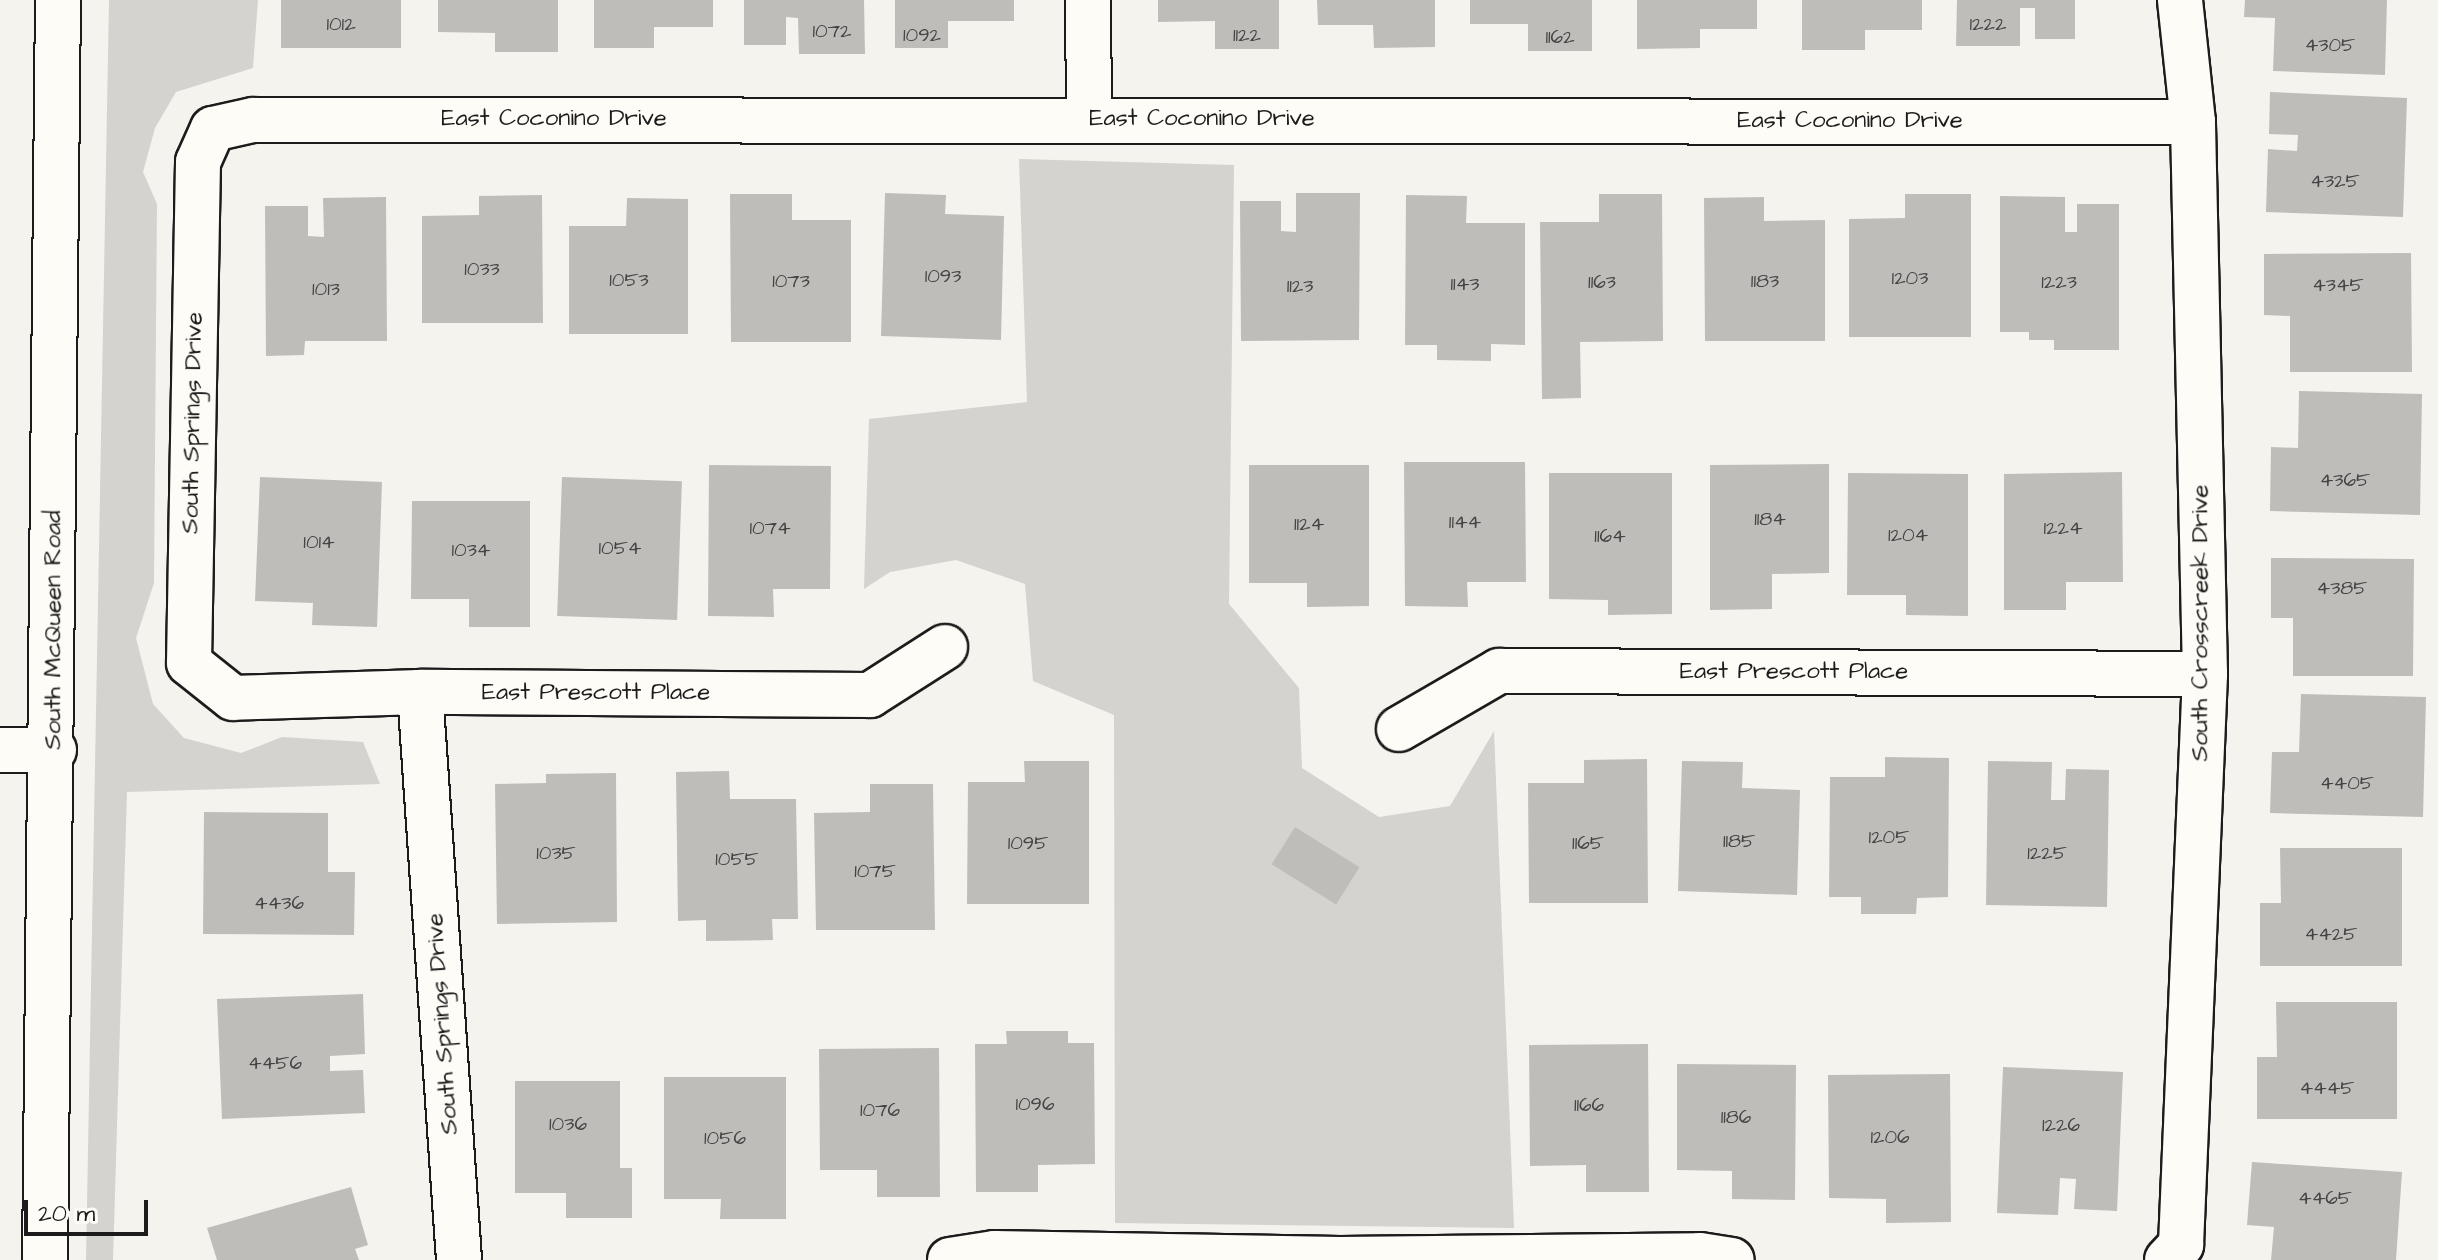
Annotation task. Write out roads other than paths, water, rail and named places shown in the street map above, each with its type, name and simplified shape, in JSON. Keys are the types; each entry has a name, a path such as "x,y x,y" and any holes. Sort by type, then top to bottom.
{"street":[{"name":"South McQueen Road","path":"45,1260 54,750 58,0"},
{"path":"1088,0 1089,119"},
{"name":"South Crosscreek Drive","path":"2174,1253 2205,674 2193,122 2180,0"},
{"name":"East Coconino Drive","path":"213,129 253,120 2193,122"},
{"name":"South Springs Drive","path":"213,129 198,162 189,663 233,698"},
{"name":"East Prescott Place","path":"233,698 420,692 870,695 945,647"},
{"name":"East Prescott Place","path":"1399,729 1499,671 2205,674"},
{"name":"South Springs Drive","path":"420,692 459,1260"},
{"path":"0,750 54,750"},
{"path":"950,1260 994,1253 1340,1260 1700,1255 1732,1260"}]}
